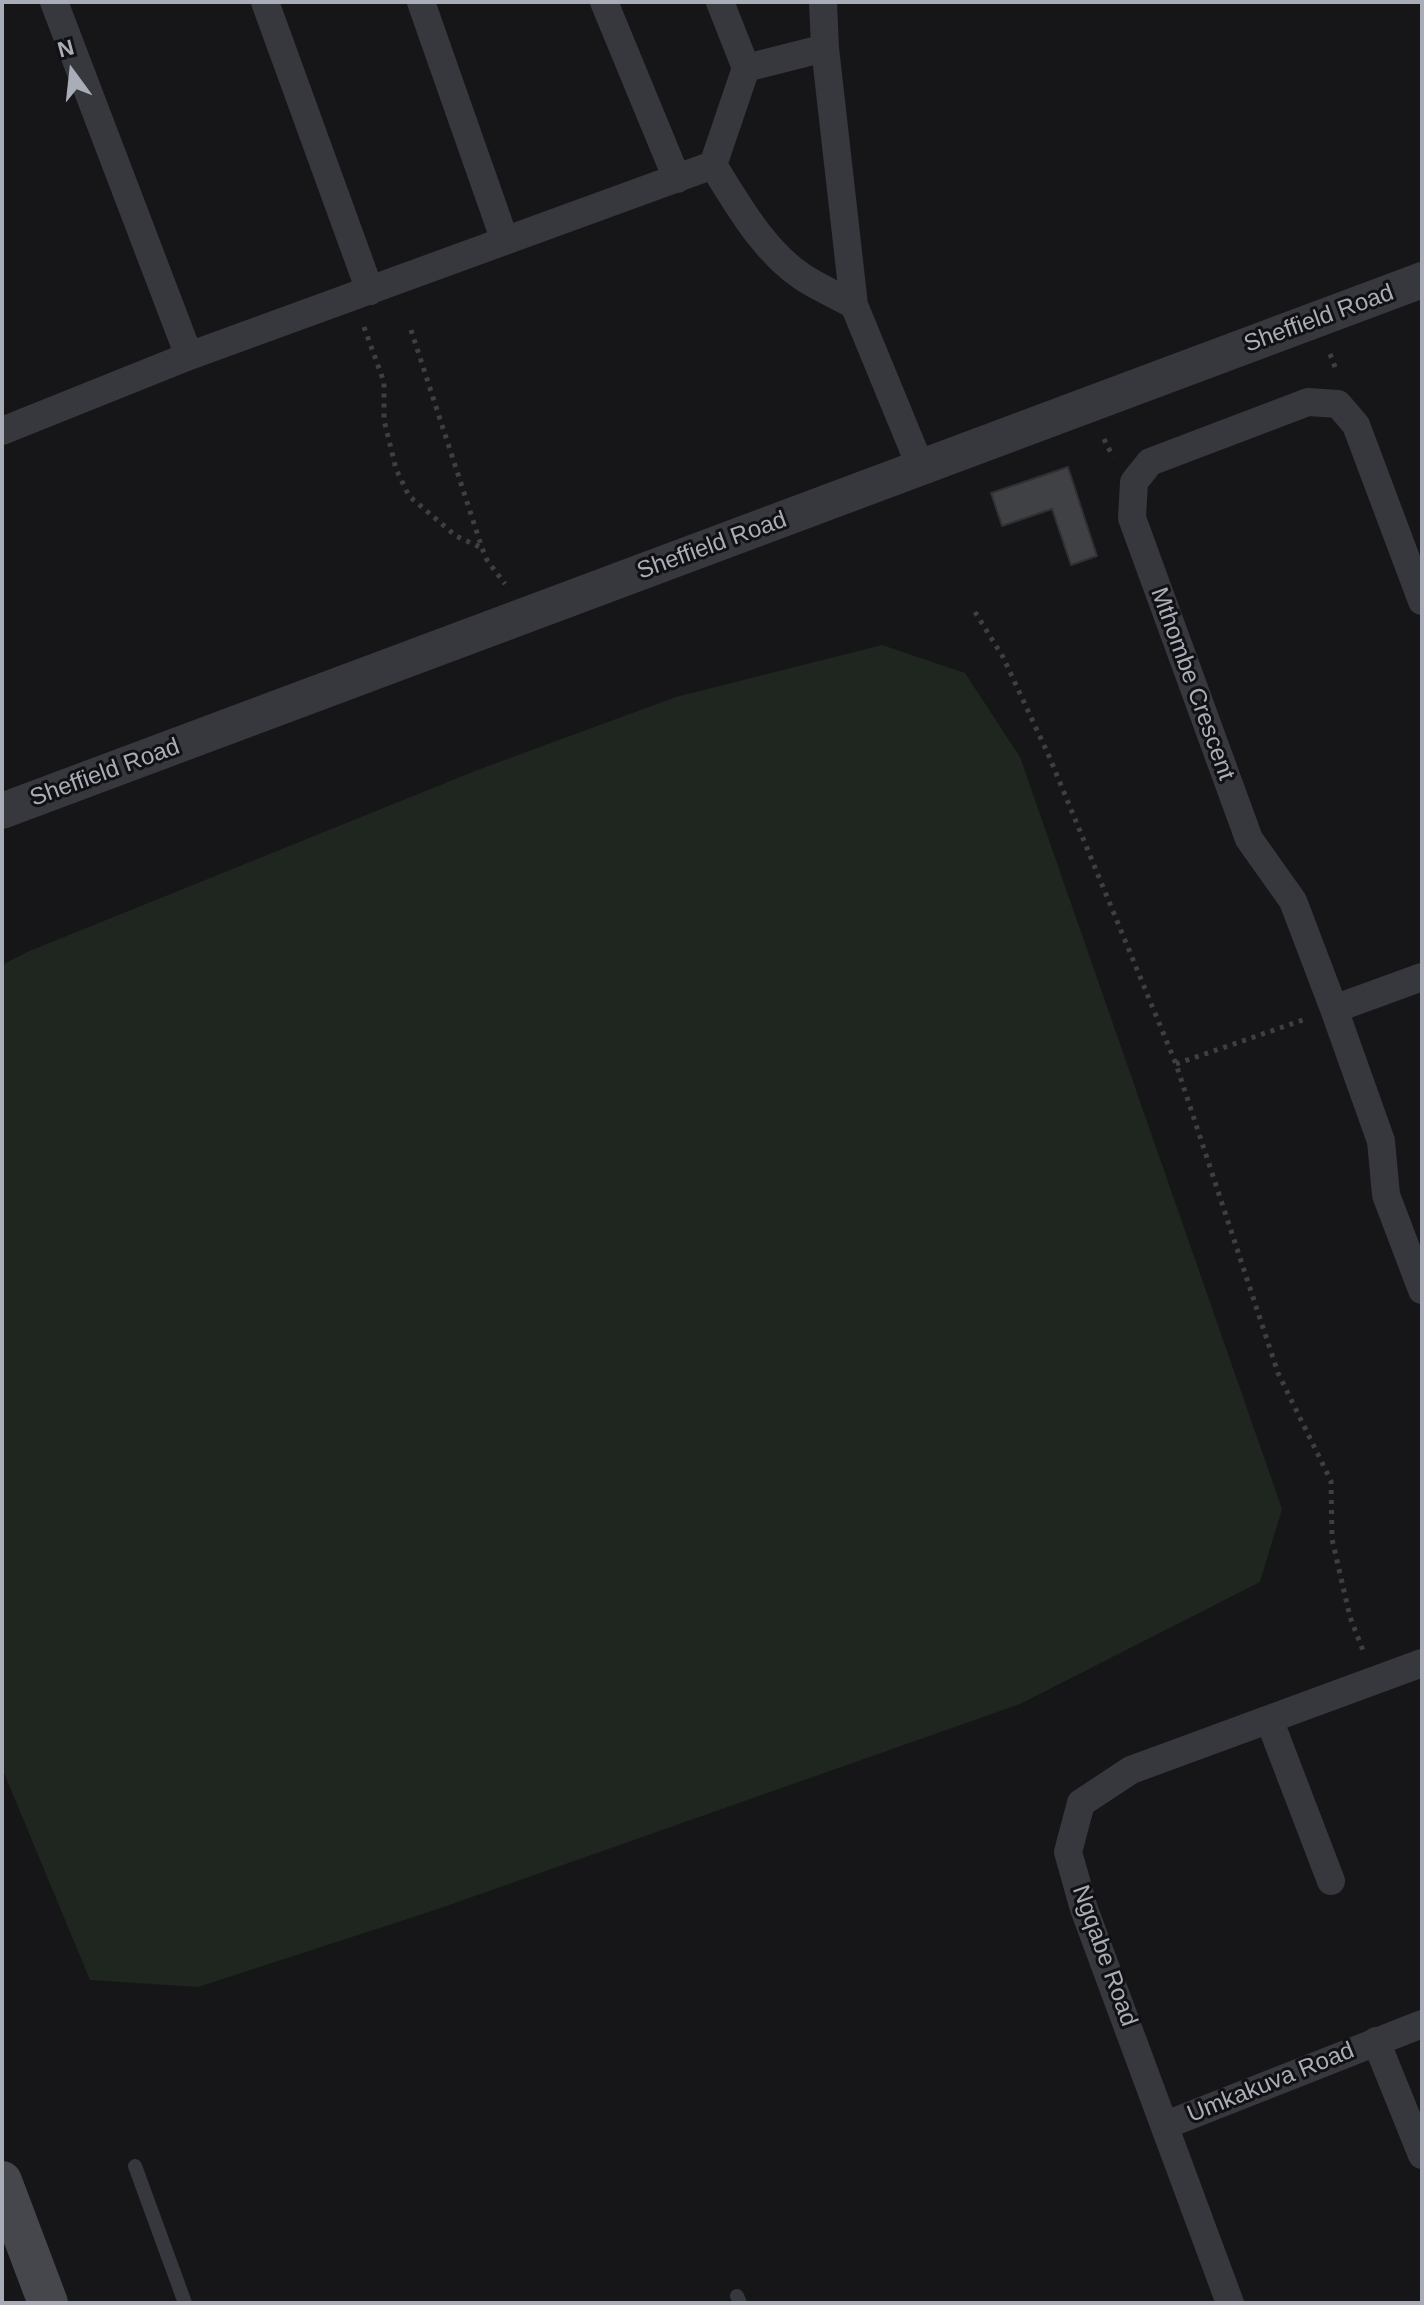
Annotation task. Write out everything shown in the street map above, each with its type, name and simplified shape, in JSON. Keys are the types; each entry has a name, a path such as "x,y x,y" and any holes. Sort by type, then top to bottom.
{"main road":[{"path":"2,2181 48,2303"}],"street":[{"path":"54,2 189,356"},
{"path":"265,2 361,294"},
{"path":"421,2 505,241"},
{"path":"604,2 677,179"},
{"path":"2,431 189,356 713,165 746,68 720,2"},
{"path":"823,2 825,48 854,305 921,468"},
{"path":"746,68 825,48"},
{"path":"713,165 748,220 775,252 802,277 854,305"},
{"name":"Sheffield Road","path":"2,811 1422,280"},
{"name":"Mthombe Crescent","path":"1422,601 1356,425 1338,404 1308,402 1228,431 1150,462 1134,482 1132,518 1249,839 1293,901 1334,1009 1381,1141 1386,1195 1422,1290"},
{"path":"1334,1009 1422,977"},
{"name":"Ngqabe Road","path":"1230,2303 1084,1909 1068,1852 1081,1803 1131,1770 1422,1663"},
{"path":"1269,1719 1331,1881"},
{"name":"Umkakuva Road","path":"1166,2125 1422,2024"},
{"name":"Umkakuva Road","path":"1376,2041 1422,2155"}],"lane":[{"path":"135,2166 185,2303"}],"path":[{"path":"361,294 384,382 384,420 396,469 409,496 456,536 482,548"},
{"path":"411,330 482,548 506,585"},
{"path":"975,612 1003,657 1049,756 1176,1064 1278,1373 1331,1481 1332,1539 1350,1617 1375,1680"},
{"path":"1176,1064 1334,1009"}],"shaded area":[{"path":"882,645 965,673 1020,757 1282,1509 1260,1582 1020,1704 435,1910 198,1987 90,1980 2,1768 2,965 27,952 480,769 676,697"}],"building":[{"path":"1068,467 1097,556 1071,565 1052,509 1002,526 991,493"}]}
